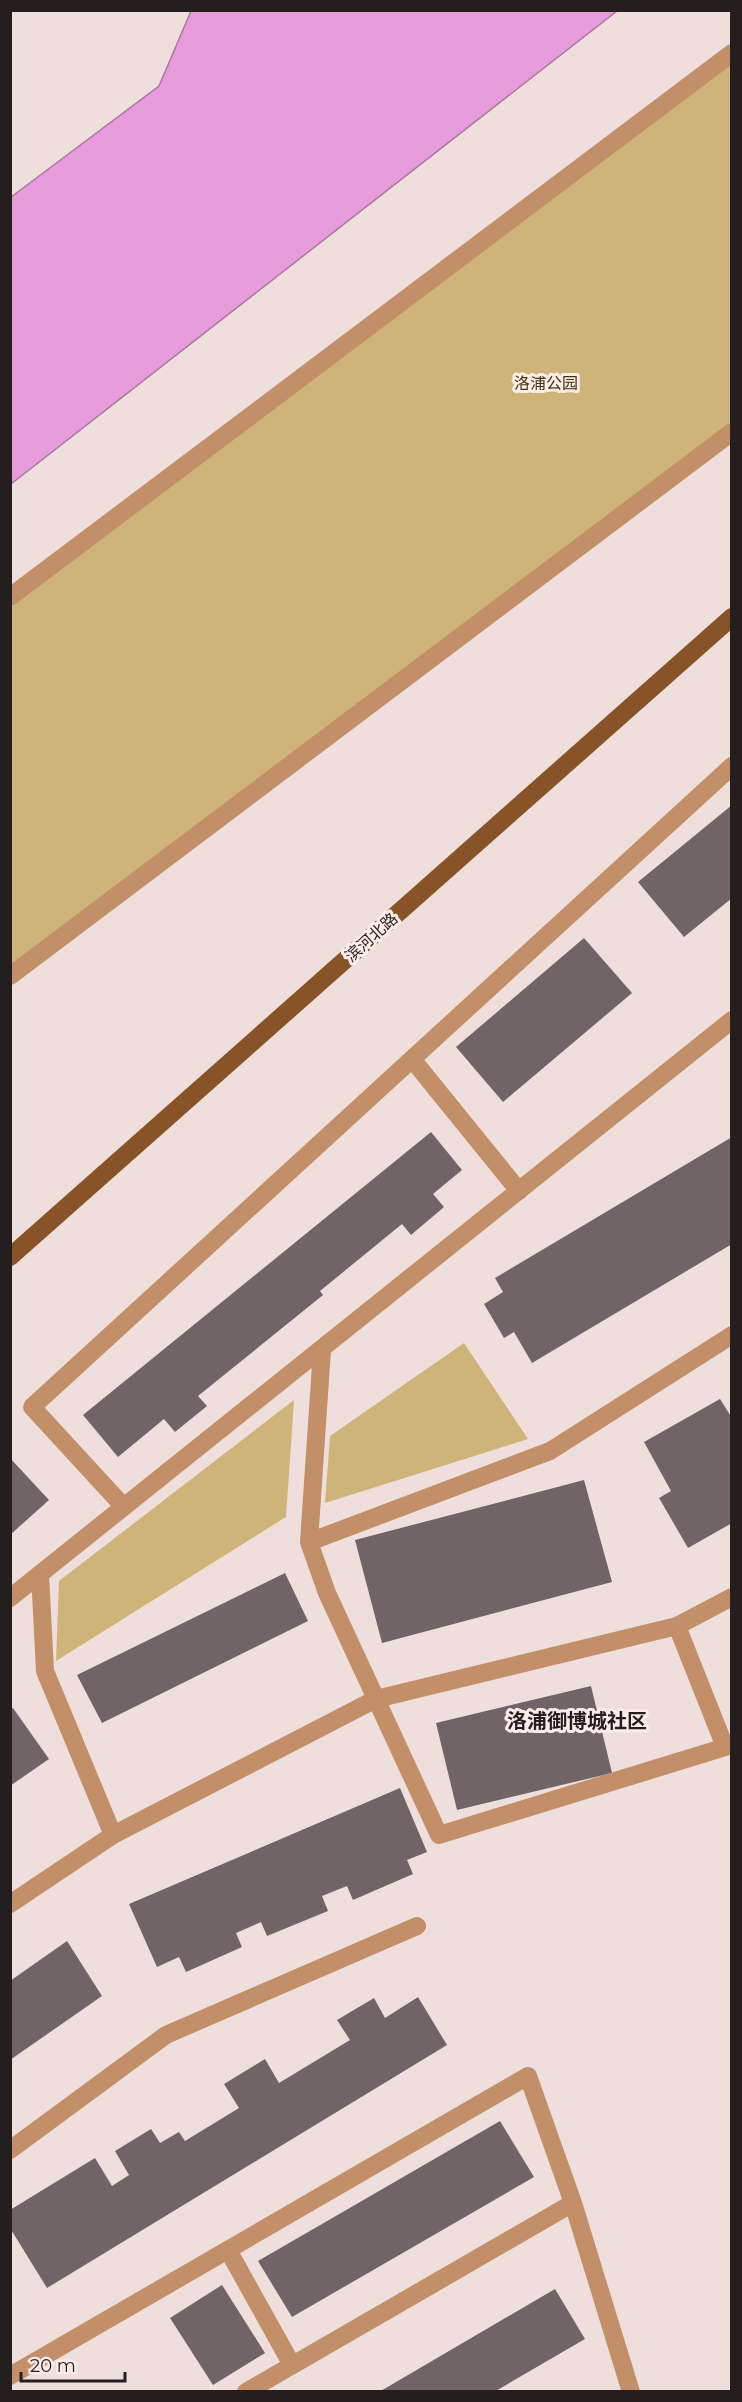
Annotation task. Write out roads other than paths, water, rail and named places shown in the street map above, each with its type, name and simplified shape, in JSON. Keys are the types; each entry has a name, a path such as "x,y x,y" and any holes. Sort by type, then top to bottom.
{"main road":[{"name":"滨河北路","path":"10,1257 732,618"}],"street":[{"path":"10,597 732,52"},
{"path":"10,976 732,432"},
{"path":"124,1507 32,1407 732,766"},
{"path":"10,1598 732,1020"},
{"path":"412,1059 519,1191"},
{"path":"309,1542 550,1451 732,1335"},
{"path":"322,1350 309,1542 327,1593 439,1835 728,1746 677,1626"},
{"path":"40,1575 45,1671 113,1835"},
{"path":"10,1904 113,1835 376,1699 677,1626 732,1597"},
{"path":"10,2150 166,2035 417,1926"},
{"path":"10,2376 528,2076 573,2204 631,2391"},
{"path":"250,2390 573,2204"},
{"path":"228,2250 292,2365"}],"district":[{"name":"洛浦御博城社区","path":"577,1721"}],"park label":[{"name":"洛浦公园","path":"546,383"}]}
